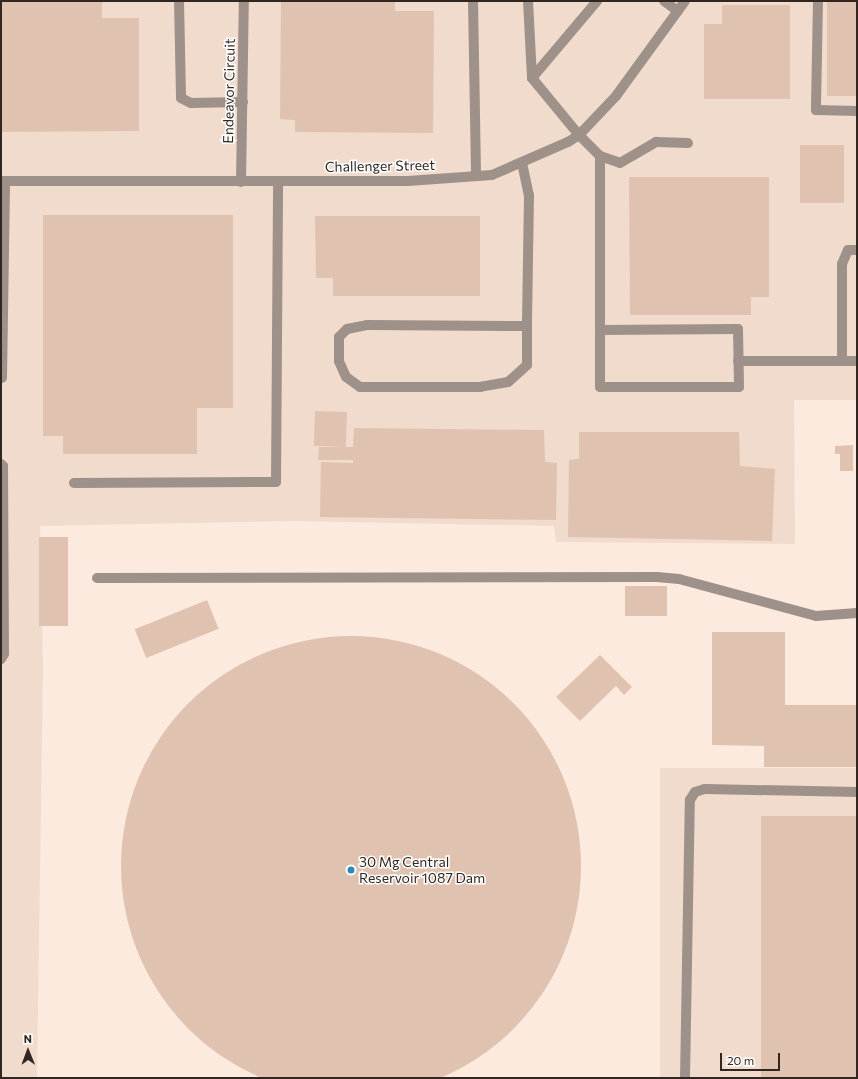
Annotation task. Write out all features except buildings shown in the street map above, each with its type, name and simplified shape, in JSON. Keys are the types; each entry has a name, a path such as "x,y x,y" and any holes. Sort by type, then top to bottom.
{"street":[{"path":"179,1 181,98 191,103 243,102"},
{"name":"Endeavor Circuit","path":"242,182 244,1"},
{"path":"474,1 476,176"},
{"path":"528,1 532,78 579,135 600,156 620,163 656,142 688,143"},
{"path":"532,78 597,1"},
{"path":"664,1 678,11"},
{"name":"Challenger Street","path":"3,181 408,181 492,175 568,142 579,135 616,96 685,1"},
{"path":"818,1 816,110 857,111"},
{"path":"600,156 600,330 600,387 739,387 738,329 600,330"},
{"path":"522,163 529,195 527,365 508,382 481,387 360,387 346,377 339,361 339,337 347,329 367,324 527,326"},
{"path":"2,378 3,181"},
{"path":"74,483 276,482 278,182"},
{"path":"842,360 842,264 848,250 857,250"},
{"path":"738,361 857,361"},
{"path":"1,464 3,466 4,654 1,659"},
{"path":"97,578 657,577 679,579 816,616 857,614"},
{"path":"685,1078 690,800 695,792 705,789 857,792"}],"shaded area":[{"path":"1,1 857,1 857,400 794,400 795,544 556,542 554,526 295,521 40,526 43,668 37,1078 1,1078"},
{"path":"660,768 857,768 857,1078 660,1078"}],"place":[{"name":"30 Mg Central Reservoir 1087 Dam","path":"351,870"}]}
